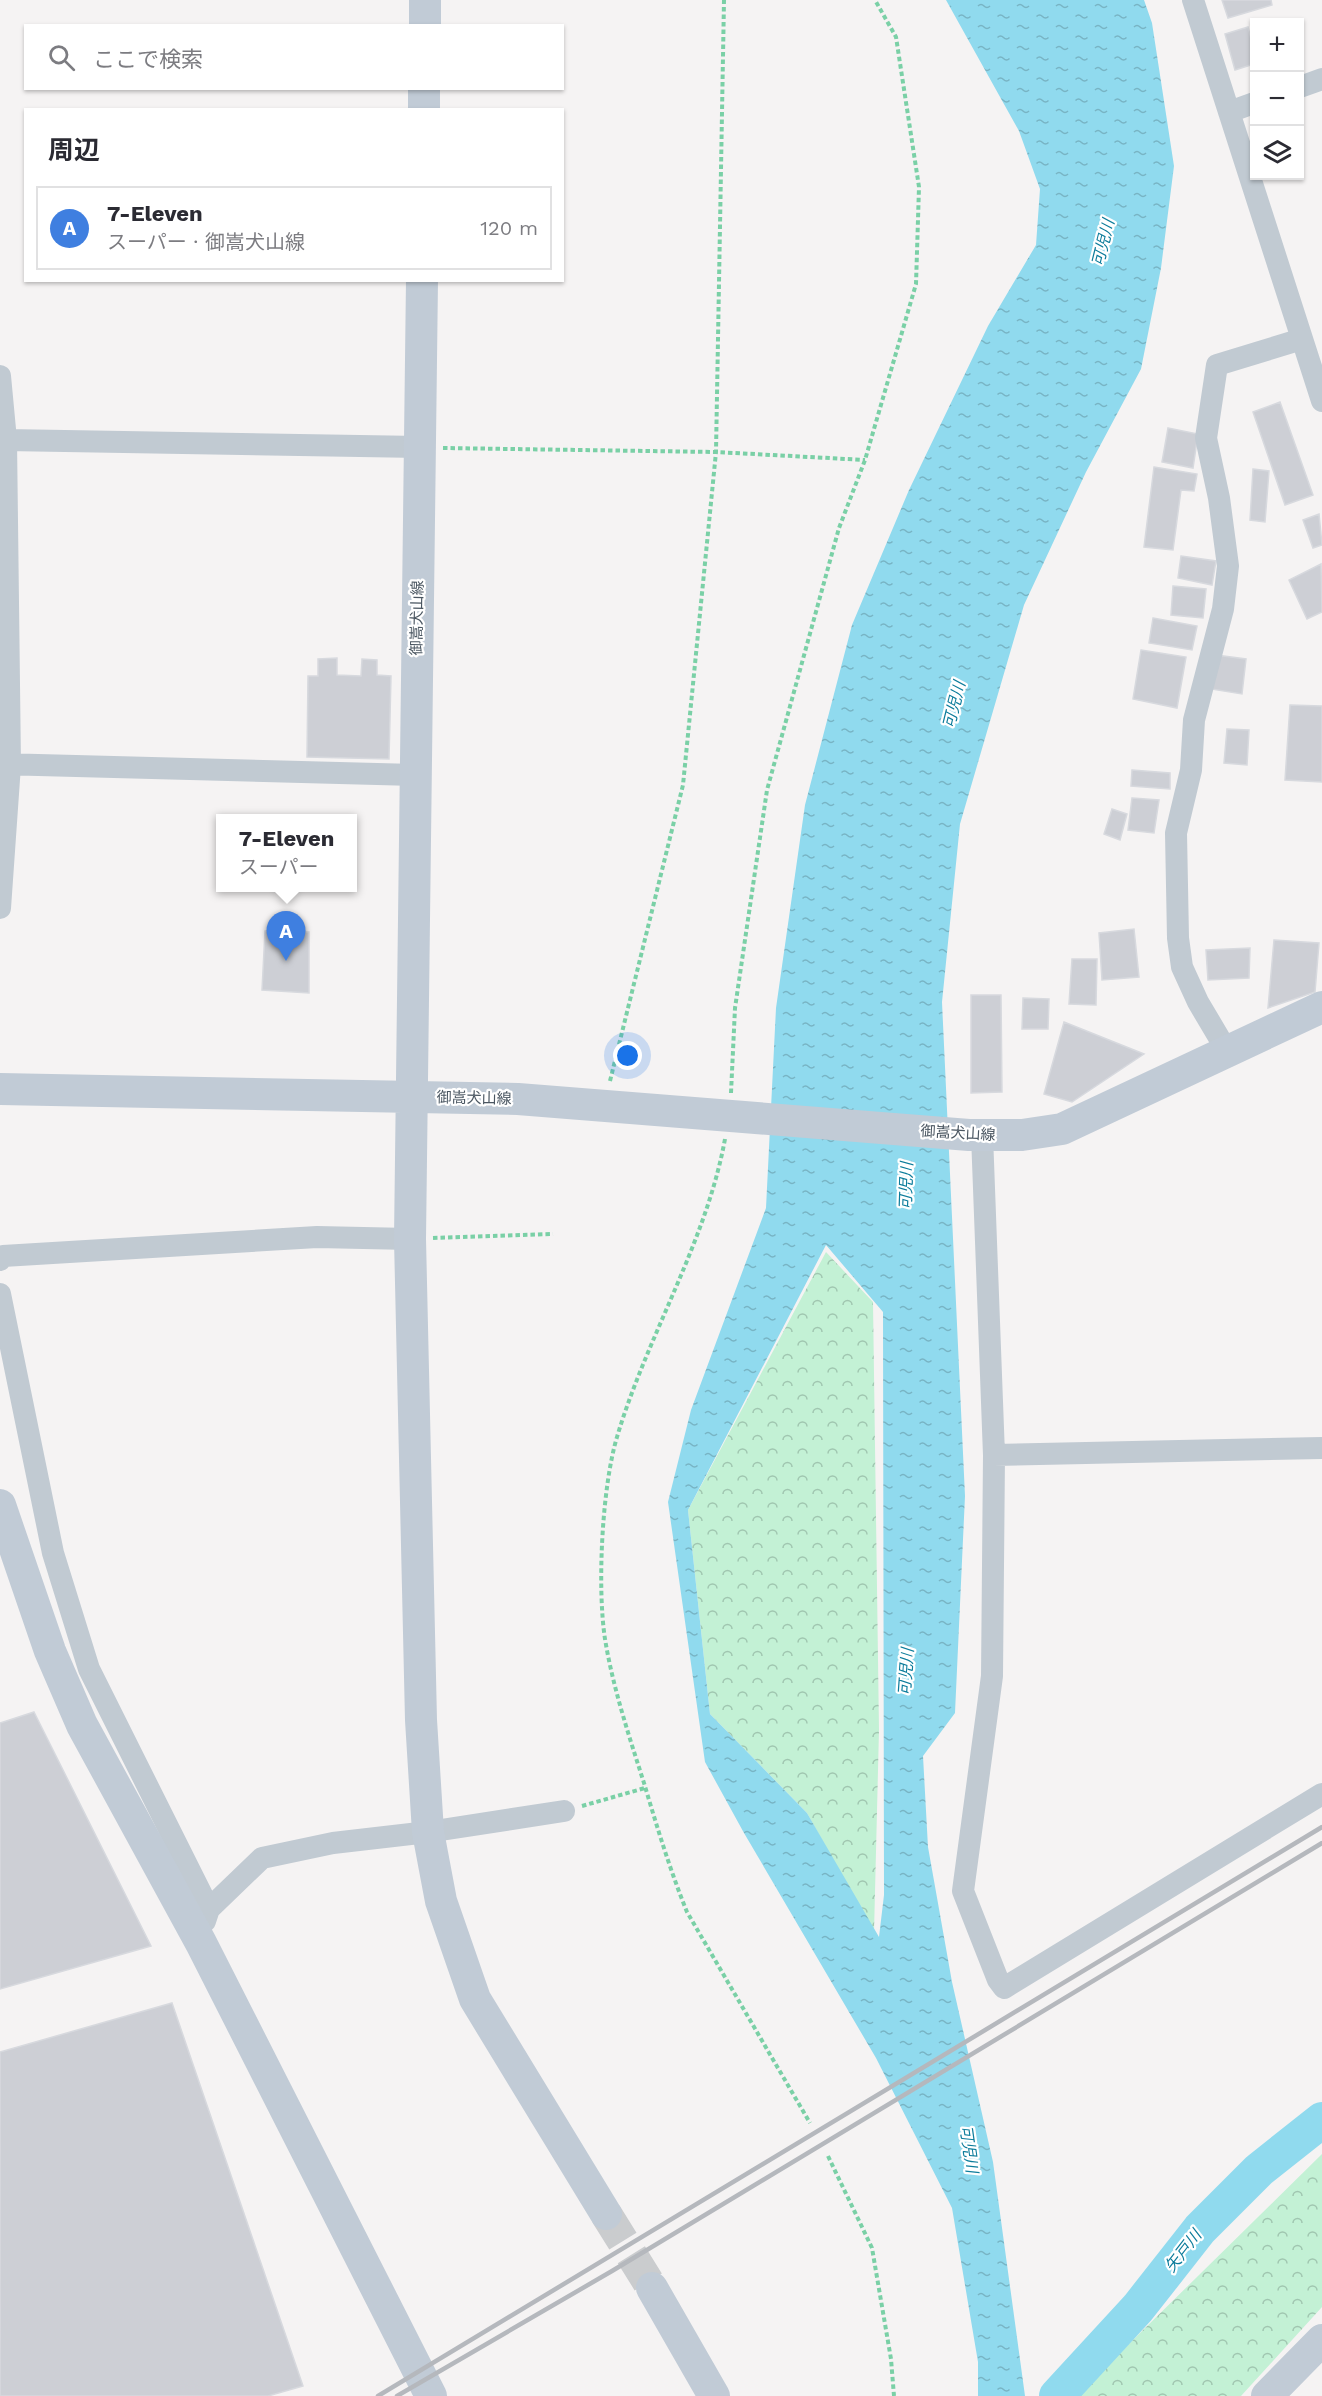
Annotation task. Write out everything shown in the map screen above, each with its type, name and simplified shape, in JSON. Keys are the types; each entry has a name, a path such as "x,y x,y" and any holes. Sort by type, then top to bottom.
{"street":[{"path":"425,24 426,0"},
{"path":"1192,0 1322,401"},
{"path":"1304,85 1322,79"},
{"path":"424,90 424,108"},
{"path":"1228,112 1250,104"},
{"name":"御嵩犬山線","path":"422,282 413,1097 605,1104 976,1135 1022,1135 1062,1128 1322,1007"},
{"path":"1227,1051 1198,1002 1182,967 1178,938 1176,833 1191,770 1194,720 1223,609 1228,566 1219,498 1206,438 1218,365 1302,339"},
{"path":"0,376 3,439 5,764 0,908"},
{"path":"3,439 420,447"},
{"path":"5,764 415,775"},
{"path":"0,1089 413,1097 410,1239 421,1720 428,1832 441,1901 475,1999 606,2214"},
{"path":"976,1135 994,1455 992,1676 963,1891 998,1980 1004,1988 1322,1794"},
{"path":"0,1260 3,1256 305,1238 410,1239"},
{"path":"0,1294 53,1553 89,1669 209,1909"},
{"path":"994,1455 1322,1448"},
{"path":"0,1505 50,1651 82,1725 201,1943 431,2396"},
{"path":"201,1943 209,1909 262,1858 333,1843 428,1832 564,1811"},
{"path":"652,2288 714,2396"},
{"path":"1267,2396 1322,2340"}],"path":[{"path":"605,1104 683,785 716,452 724,0"},
{"path":"810,2123 687,1912 672,1876 615,1687 604,1637 602,1568 605,1501 616,1438 644,1360 707,1207 722,1158 730,1116 735,1008 767,790 839,528 865,460 916,284 919,187 896,37 875,0"},
{"path":"420,447 716,452 865,460"},
{"path":"410,1239 553,1234"},
{"path":"564,1811 645,1788"},
{"path":"828,2156 872,2248 891,2360 894,2396"}],"green space":[{"path":"826,1252 873,1302 879,1730 874,1933 807,1813 710,1714 688,1510"},
{"path":"1322,2154 1322,2307 1241,2396 1076,2396"}],"water":[{"name":"可児川","path":"946,0 1144,0 1152,23 1174,166 1161,268 1141,369 1086,472 1024,605 960,824 942,1002 965,1496 955,1713 923,1756 928,1847 952,1982 993,2162 1025,2396 978,2396 978,2362 952,2208 876,2058 705,1762 668,1502 691,1410 766,1208 776,1008 805,805 852,625 909,490 988,326 1036,245 1040,189 1019,131","holes":["826,1245 883,1312 884,1895 879,1937 807,1813 710,1714 688,1510"]}],"building":[{"path":"1222,0 1271,0 1272,5 1228,18"},
{"path":"1248,27 1250,65 1235,70 1225,34"},
{"path":"1280,402 1313,495 1285,505 1253,412"},
{"path":"1168,428 1198,434 1193,468 1162,462"},
{"path":"1154,467 1197,474 1194,491 1181,490 1173,550 1144,547"},
{"path":"1253,469 1269,471 1265,522 1250,520"},
{"path":"1319,514 1322,545 1313,548 1303,520"},
{"path":"1181,556 1216,561 1212,585 1178,578"},
{"path":"1321,564 1322,612 1307,619 1289,580"},
{"path":"1173,586 1206,589 1203,618 1171,615"},
{"path":"1153,618 1197,626 1192,650 1149,643"},
{"path":"1141,650 1186,657 1177,708 1133,699"},
{"path":"1216,655 1246,659 1242,694 1211,689"},
{"path":"337,658 337,675 361,676 362,659 377,660 377,675 391,676 389,759 307,757 308,676 318,676 318,659"},
{"path":"1290,705 1322,706 1322,782 1285,780"},
{"path":"1227,729 1249,730 1247,765 1224,763"},
{"path":"1132,770 1170,773 1170,789 1131,786"},
{"path":"1132,798 1159,800 1154,833 1128,830"},
{"path":"1112,809 1127,814 1120,840 1104,834"},
{"path":"1134,929 1139,977 1102,980 1099,933"},
{"path":"265,931 309,932 309,993 262,990"},
{"path":"1274,940 1319,943 1315,992 1268,1008"},
{"path":"1250,948 1249,978 1208,980 1206,950"},
{"path":"1072,959 1097,959 1096,1005 1069,1004"},
{"path":"971,995 1001,995 1002,1092 971,1093"},
{"path":"1023,998 1049,999 1048,1029 1022,1029"},
{"path":"1064,1022 1144,1054 1072,1102 1044,1094"},
{"path":"34,1712 151,1946 0,1989 0,1723"},
{"path":"172,2003 303,2386 268,2396 0,2396 0,2052"}],"waterway":[{"name":"矢戸川","path":"1057,2396 1138,2308 1200,2229 1259,2170 1322,2120"}],"tunnel":[{"path":"606,2214 652,2288"}],"railway":[{"path":"378,2396 1322,1827"},
{"path":"397,2396 612,2271 1322,1843"}],"place":[{"name":"7-Eleven","path":"286,961"}]}
